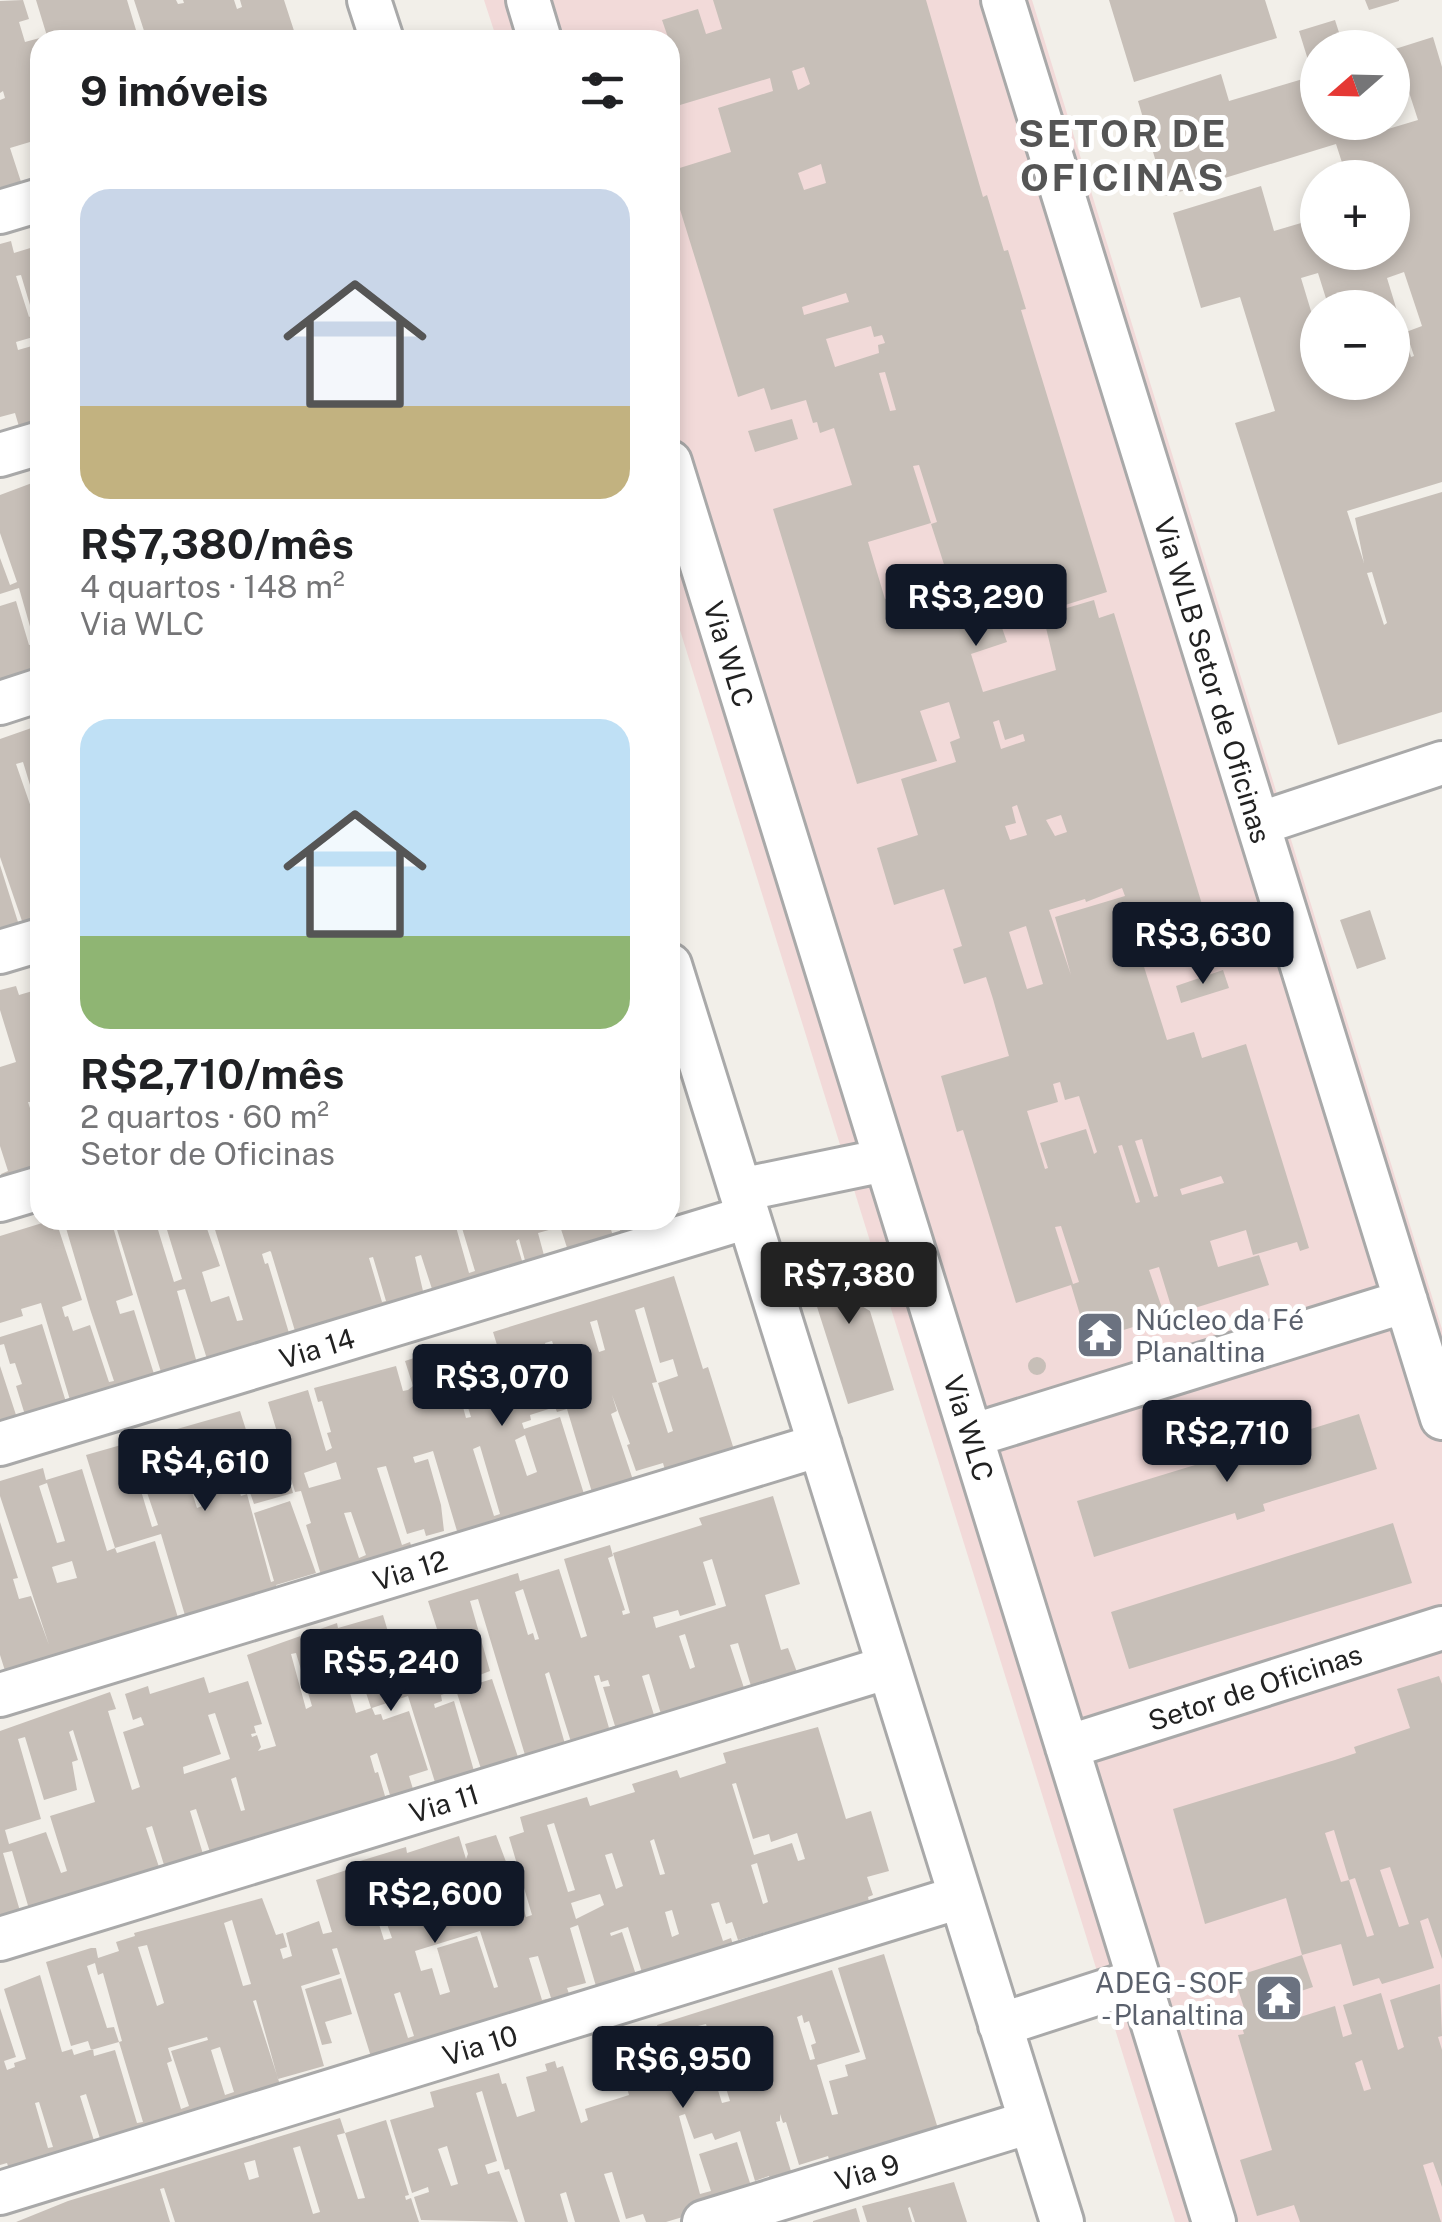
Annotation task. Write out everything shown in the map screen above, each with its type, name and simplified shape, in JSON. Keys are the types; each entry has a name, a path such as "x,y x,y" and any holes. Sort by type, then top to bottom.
{"street":[{"path":"369,0 379,30"},
{"path":"528,0 537,30"},
{"name":"Via WLB Setor de Oficinas","path":"1003,0 1442,1418"},
{"path":"0,212 30,203"},
{"path":"0,455 30,446"},
{"name":"Via WLC","path":"680,494 1214,2222"},
{"path":"0,703 30,693"},
{"path":"1258,824 1442,764"},
{"path":"0,952 30,943"},
{"path":"680,1006 1062,2222"},
{"name":"Via 14","path":"680,1224 885,1160"},
{"path":"0,1200 30,1191"},
{"name":"Via 14","path":"0,1444 661,1230"},
{"path":"972,1436 1406,1301"},
{"name":"Via 12","path":"0,1696 820,1445"},
{"name":"Setor de Oficinas","path":"1067,1747 1442,1628"},
{"name":"Via 11","path":"0,1940 888,1667"},
{"name":"Via 10","path":"0,2193 960,1896"},
{"path":"1000,2025 1140,1980"},
{"name":"Via 9","path":"704,2222 1030,2122"}],"shaded area":[{"path":"484,0 1032,0 1442,1329 1442,2222 1175,2222 680,630 680,30 494,30"}],"building":[{"path":"23,0 29,19 19,22 25,42 30,41 30,142 10,148 24,191 0,199 0,100 5,98 3,91 0,93 0,1"},
{"path":"36,0 127,0 136,30 45,30"},
{"path":"134,0 176,0 178,4 183,0 234,0 237,9 242,7 240,0 284,0 294,30 144,30"},
{"path":"713,0 926,0 983,197 987,195 1004,251 1008,250 1026,309 1021,310 1107,592 1001,625 1007,642 971,654 983,692 1056,670 1043,615 1094,600 1099,618 1114,613 1217,954 1181,966 1169,945 1140,954 1167,1040 1194,1032 1202,1058 1246,1044 1309,1248 1300,1251 1297,1242 1253,1255 1246,1230 1210,1241 1218,1267 1259,1255 1269,1285 1088,1341 1071,1285 1016,1303 963,1130 957,1132 941,1076 1009,1056 993,999 986,977 964,984 953,949 962,946 944,889 894,905 877,848 918,835 901,779 956,762 950,742 960,738 949,702 920,711 937,761 857,784 773,509 852,485 834,428 820,433 806,400 771,410 764,388 738,397 680,209 680,168 731,152 718,108 773,91 770,78 680,105 680,30 665,30 662,20 698,9 706,34 722,29","holes":["804,67 810,84 798,90 792,71","821,164 826,183 804,190 798,173","846,293 849,302 804,315 802,307","871,326 874,337 882,335 885,343 878,345 879,353 835,367 826,339","885,372 896,410 890,411 879,373","919,465 937,522 931,524 949,580 885,599 868,542 931,523 913,466","999,720 1005,740 1023,734 1025,741 1001,749 993,722","1017,805 1027,835 1010,840 1005,826 1016,823 1012,807","1061,815 1067,832 1055,836 1046,820","1122,888 1125,896 1055,917 1071,975 1049,910 1085,899 1086,902","1026,926 1043,984 1027,989 1009,932","1060,1082 1065,1100 1079,1096 1097,1152 1094,1154 1086,1129 1040,1143 1048,1168 1045,1169 1027,1111 1058,1102 1053,1084","1142,1139 1158,1196 1154,1197 1135,1141","1122,1145 1140,1202 1136,1203 1118,1146","1221,1176 1224,1183 1182,1195 1180,1189","1061,1226 1079,1282 1073,1284 1055,1227","1159,1267 1171,1306 1162,1308 1149,1270"]},
{"path":"1109,0 1265,0 1277,38 1134,82"},
{"path":"1365,0 1399,0 1399,1 1369,10"},
{"path":"1335,20 1338,30 1302,30"},
{"path":"1433,37 1442,67 1442,482 1347,511 1364,563 1355,518 1442,492 1442,712 1338,745 1235,423 1275,411 1240,297 1201,308 1173,213 1261,186 1274,231 1300,223 1300,270 1410,270 1410,160 1341,160 1336,144 1166,196 1138,101 1221,74 1229,101 1300,80 1300,140 1410,140 1410,122 1418,120 1410,95 1410,44","holes":["1372,572 1387,623 1384,625 1367,573"]},
{"path":"11,241 14,253 30,248 30,305 21,275 16,276 30,316 30,338 16,342 18,350 30,347 30,438 23,440 15,413 0,417 0,244"},
{"path":"792,419 798,439 755,452 748,431"},
{"path":"30,484 30,626 19,588 0,594 0,558 10,585 17,582 0,533 0,495"},
{"path":"16,601 29,645 30,684 0,691 0,606"},
{"path":"30,728 30,785 23,762 16,764 30,804 30,934 0,943 0,865 18,922 22,921 0,857 0,739"},
{"path":"1370,910 1386,959 1357,969 1340,920"},
{"path":"1223,970 1229,988 1181,1003 1176,986"},
{"path":"16,986 19,995 30,992 30,1179 5,1187 1,1174 8,1171 0,1146 0,1067 16,1062 0,1010 0,990"},
{"path":"30,1227 30,1230 59,1230 82,1300 62,1307 65,1317 68,1316 73,1331 90,1325 109,1382 114,1381 67,1230 114,1230 133,1295 116,1301 120,1314 134,1310 154,1374 161,1372 117,1230 158,1230 174,1282 182,1279 167,1230 207,1230 220,1266 202,1272 211,1302 229,1296 237,1321 243,1320 215,1230 457,1230 469,1273 475,1271 463,1230 549,1230 538,1233 545,1259 526,1264 519,1239 516,1241 526,1274 345,1329 341,1316 296,1332 300,1343 207,1359 185,1289 177,1291 200,1374 0,1435 0,1366 17,1418 25,1415 16,1386 22,1384 15,1363 10,1364 4,1344 0,1345 0,1337 42,1324 66,1402 70,1400 41,1303 21,1309 23,1316 0,1323 0,1236","holes":["270,1251 295,1331 289,1333 262,1254","421,1255 432,1289 423,1291 415,1257","373,1257 386,1301 382,1302 369,1258"]},
{"path":"561,1230 611,1230 613,1236 602,1239 605,1250 571,1260"},
{"path":"620,1230 660,1230 661,1234 621,1234"},
{"path":"850,1248 861,1283 856,1294 860,1305 870,1311 894,1390 848,1404 804,1266"},
{"path":"674,1276 736,1456 667,1477 663,1463 636,1471 612,1395 617,1411 611,1414 633,1480 594,1499 567,1409 557,1412 555,1407 530,1415 531,1420 522,1423 524,1429 560,1417 584,1494 566,1499 569,1510 460,1541 433,1451 413,1457 415,1463 428,1459 444,1531 426,1536 424,1529 407,1534 386,1466 377,1468 402,1545 410,1542 415,1557 324,1585 306,1525 311,1523 301,1491 295,1492 268,1402 308,1390 326,1451 332,1448 327,1433 331,1432 314,1388 396,1366 403,1391 408,1390 413,1386 405,1361 444,1348 449,1364 454,1363 459,1379 452,1380 456,1382 466,1418 471,1417 461,1385 495,1374 499,1387 509,1384 493,1332","holes":["644,1307 660,1363 673,1359 678,1376 658,1383 673,1431 668,1433 652,1383 657,1382 635,1310","597,1320 605,1350 599,1352 590,1322","552,1341 571,1399 584,1395 587,1403 567,1409 545,1343","525,1435 537,1472 527,1476 515,1440","480,1446 500,1514 494,1516 473,1449","336,1462 341,1479 309,1488 304,1473","351,1512 366,1555 359,1558 344,1513"]},
{"path":"1037,1357 1044,1359 1044,1373 1037,1375 1030,1373 1028,1366 1030,1359"},
{"path":"240,1411 255,1458 281,1451 293,1493 254,1504 248,1487 245,1488 227,1429 220,1431 241,1496 247,1494 271,1582 274,1581 254,1513 290,1501 316,1573 276,1585 279,1597 189,1629 161,1534 115,1548 86,1455","holes":["135,1457 158,1525 152,1527 131,1458","188,1461 202,1506 197,1508 183,1463"]},
{"path":"1359,1414 1377,1469 1263,1504 1265,1511 1237,1520 1235,1513 1094,1557 1077,1501 1218,1458 1216,1450 1245,1442 1247,1449"},
{"path":"43,1468 46,1480 82,1469 107,1551 115,1548 117,1553 155,1541 179,1621 8,1680 0,1655 0,1522 18,1578 13,1579 19,1599 31,1596 49,1645 0,1496 0,1481","holes":["47,1483 65,1541 57,1543 39,1486","72,1561 77,1578 57,1583 52,1567"]},
{"path":"773,1496 800,1584 765,1595 781,1650 788,1648 801,1683 439,1795 408,1696 372,1708 383,1720 409,1711 428,1770 409,1776 417,1802 0,1932 0,1731 110,1692 116,1709 108,1711 132,1790 140,1787 123,1732 144,1725 141,1717 133,1720 125,1694 148,1686 150,1694 204,1677 209,1693 248,1681 262,1724 254,1726 256,1733 251,1734 257,1735 261,1747 258,1751 276,1746 247,1655 337,1623 338,1628 383,1615 392,1645 437,1629 428,1601 518,1573 520,1581 559,1569 581,1638 587,1636 564,1559 610,1545 613,1556 608,1558 625,1610 623,1615 630,1613 613,1553 702,1525 699,1518","holes":["712,1559 726,1606 656,1628 653,1617 678,1610 680,1616 716,1605 703,1562","523,1589 539,1639 535,1640 533,1633 528,1635 515,1592","478,1599 525,1755 518,1757 492,1679 456,1690 454,1685 490,1671 470,1601","685,1634 695,1667 690,1669 679,1636","341,1639 346,1652 352,1650 371,1708 356,1713 335,1642","738,1643 751,1686 744,1688 730,1645","296,1653 312,1706 306,1709 291,1654","549,1672 571,1742 565,1744 545,1674","649,1674 661,1714 654,1715 642,1676","599,1675 601,1682 608,1680 610,1686 603,1687 615,1726 609,1728 594,1676","456,1690 481,1769 474,1771 454,1701 435,1708 434,1704 442,1701 441,1695","215,1713 230,1759 184,1774 183,1767 221,1754 208,1715","73,1730 95,1802 50,1816 67,1871 61,1873 46,1832 9,1844 5,1830 41,1819 18,1739 25,1737 44,1800 77,1790 72,1762 78,1760 69,1732","377,1753 390,1795 385,1796 378,1772 375,1773 370,1756","236,1777 245,1810 241,1811 231,1779","196,1809 210,1852 203,1854 190,1811","152,1826 164,1865 159,1867 146,1828","12,1851 29,1909 20,1911 3,1853"]},
{"path":"1393,1523 1412,1583 1129,1669 1111,1612"},
{"path":"1439,1676 1442,1684 1442,1959 1428,1918 1420,1921 1434,1968 1382,1984 1379,1978 1353,1986 1341,1944 1302,1955 1286,1898 1205,1924 1173,1809 1356,1753 1354,1747 1410,1728 1397,1689","holes":["1334,1830 1349,1880 1341,1882 1325,1833","1390,1867 1409,1924 1399,1927 1380,1870","1355,1878 1374,1935 1367,1937 1349,1880"]},
{"path":"818,1727 846,1819 871,1811 889,1871 867,1877 873,1895 868,1897 871,1910 779,1937 777,1929 738,1940 732,1922 726,1924 719,1902 711,1904 723,1941 731,1938 736,1955 644,1979 628,1927 610,1933 611,1936 622,1932 638,1981 598,1993 578,1925 570,1928 586,1983 567,1988 574,2008 373,2063 337,1948 332,1949 340,1974 301,1986 324,2066 278,2079 283,2094 103,2148 86,2094 80,2096 96,2147 12,2177 7,2163 0,2165 0,2008 16,2057 4,2061 7,2070 26,2059 4,1989 40,1975 62,2052 72,2049 74,2055 91,2050 88,2041 71,2046 46,1962 91,1948 96,1948 98,1958 119,1951 116,1942 135,1936 134,1933 262,1898 276,1935 283,1933 287,1947 280,1949 283,1959 292,1956 286,1933 319,1921 323,1934 332,1932 316,1880 362,1865 360,1861 406,1847 407,1853 459,1836 466,1859 465,1844 496,1835 518,1894 511,1900 515,1909 523,1906 526,1917 532,1915 509,1837 524,1832 520,1817 587,1797 590,1806 635,1792 632,1784 677,1770 680,1778 726,1763 723,1753","holes":["736,1783 753,1839 769,1834 771,1842 797,1833 805,1859 798,1861 792,1843 754,1855 732,1784","554,1823 575,1890 568,1892 547,1825","654,1839 665,1874 660,1875 650,1841","612,1853 623,1886 616,1889 605,1855","757,1863 768,1902 763,1904 751,1865","468,1871 480,1910 475,1912 462,1872","600,1894 604,1905 576,1919 571,1903","378,1899 392,1938 384,1940 372,1902","431,1904 439,1931 432,1932 424,1906","672,1910 679,1934 672,1937 665,1912","232,1920 251,1984 243,1986 224,1923","480,1931 498,1987 494,1988 477,1936 437,1948 450,1992 440,1995 432,1968 421,1971 415,1951","147,1945 164,2003 157,2006 138,1947","538,1956 551,1998 542,2000 529,1958","95,1963 98,1975 103,1973 122,2041 119,2042 114,2027 107,2028 87,1966","400,1992 414,2036 408,2038 394,1994","256,2000 277,2075 253,2001","207,2037 208,2040 171,2051 189,2106 181,2109 167,2063 172,2061 168,2048","119,2042 143,2122 137,2123 115,2050 94,2056 93,2049","220,2047 234,2092 225,2095 211,2050","39,2102 53,2147 48,2148 35,2103"]},
{"path":"884,1954 940,2135 832,2168 828,2156 799,2165 780,2114 780,2121 776,2122 794,2181 773,2189 769,2176 755,2181 740,2131 715,2140 712,2133 694,2139 685,2114 679,2116 700,2194 711,2191 699,2154 737,2142 750,2183 745,2185 749,2197 666,2222 646,2222 643,2214 626,2219 612,2172 604,2174 620,2222 575,2222 566,2192 560,2194 568,2222 525,2222 482,2091 476,2093 497,2161 485,2165 488,2174 499,2171 518,2222 421,2220 414,2197 429,2192 428,2187 412,2193 390,2120 434,2107 430,2092 499,2073 517,2117 535,2111 526,2077 547,2071 545,2064 555,2061 557,2068 563,2066 581,2123 588,2120 585,2109 629,2095 611,2035 632,2028 636,2039 659,2033 657,2025 832,1970 860,2052 817,2065 832,2115 838,2114 829,2081 848,2076 845,2065 866,2059 838,1968","holes":["802,2015 804,2023 809,2021 816,2043 811,2045 815,2059 810,2060 797,2017","706,2024 730,2101 722,2103 698,2026","447,2146 458,2184 451,2186 438,2149"]},
{"path":"1302,1955 1313,1987 1289,1995 1297,2018 1335,2006 1343,2037 1352,2034 1343,2005 1381,1993 1398,2050 1404,2047 1390,2000 1440,1984 1442,2187 1433,2162 1423,2165 1441,2222 1300,2222 1294,2205 1257,2216 1240,2160 1272,2150 1238,2035 1244,2034 1237,2010 1244,2008 1234,1977","holes":["1362,2060 1371,2089 1364,2091 1355,2063"]},
{"path":"341,1978 352,2014 325,2022 332,2043 322,2045 305,1989"},
{"path":"340,2118 345,2133 386,2120 409,2195 406,2200 411,2198 419,2222 175,2222 164,2188 160,2189 170,2222 16,2222 68,2201","holes":["345,2133 365,2198 358,2199 337,2135","300,2146 320,2212 313,2214 293,2148","255,2160 259,2177 249,2180 244,2163"]},
{"path":"954,2182 967,2222 915,2222 910,2207 912,2222 867,2222 862,2206"},
{"path":"856,2208 860,2222 813,2222 813,2221"}],"place":[{"name":"Núcleo da Fé Planaltina","path":"1100,1335"},
{"name":"ADEG - SOF - Planaltina","path":"1279,1998"}],"district":[{"name":"SETOR DE OFICINAS","path":"1123,155"}]}
